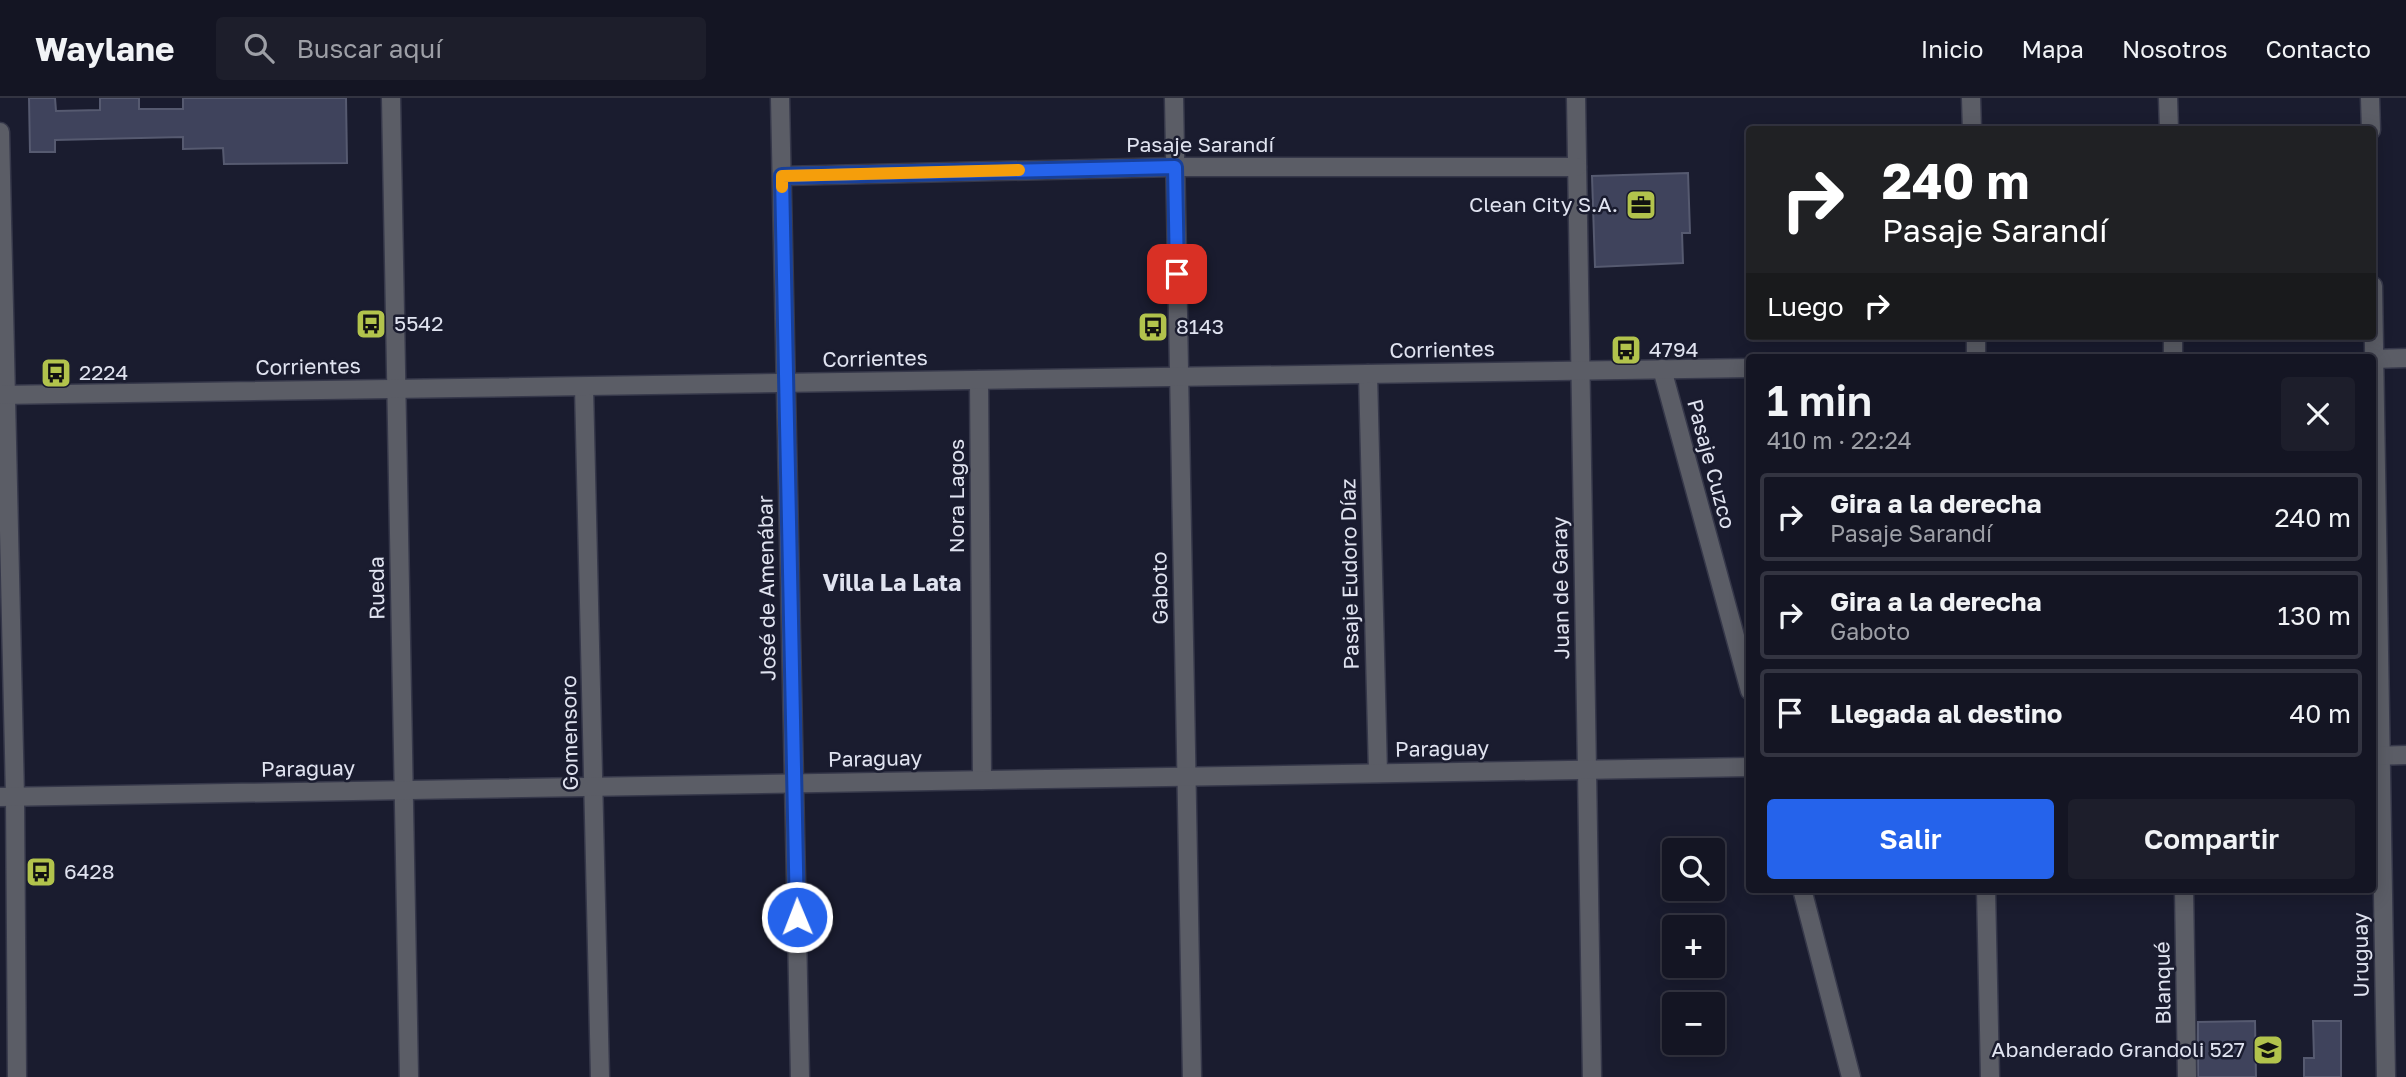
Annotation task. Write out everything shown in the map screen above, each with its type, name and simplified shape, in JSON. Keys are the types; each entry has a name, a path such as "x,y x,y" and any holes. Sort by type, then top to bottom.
{"street":[{"name":"Rueda","path":"391,98 409,1077"},
{"name":"José de Amenábar","path":"780,98 800,1077"},
{"name":"Gaboto","path":"1174,98 1192,1077"},
{"name":"Juan de Garay","path":"1576,98 1592,1077"},
{"path":"1971,98 1972,126"},
{"path":"2168,98 2169,126"},
{"path":"2370,98 2371,126"},
{"path":"0,132 8,797 17,1077"},
{"name":"Pasaje Sarandí","path":"782,176 1175,167 1577,167"},
{"path":"2376,359 2406,358"},
{"name":"Corrientes","path":"3,395 1746,368"},
{"name":"Pasaje Cuzco","path":"1662,369 1746,676"},
{"name":"Pasaje Eudoro Díaz","path":"1368,374 1378,773"},
{"name":"Nora Lagos","path":"979,380 982,780"},
{"name":"Gomensoro","path":"584,387 600,1077"},
{"name":"Uruguay","path":"2376,624 2386,1077"},
{"path":"2377,756 2406,755"},
{"name":"Paraguay","path":"8,797 1746,767"},
{"path":"1803,893 1851,1077"},
{"path":"1986,893 1990,1077"},
{"name":"Blanqué","path":"2184,893 2188,1077"}],"building":[{"path":"29,98 55,98 56,111 100,110 100,98 139,98 139,109 183,109 183,98 346,98 347,163 224,164 223,148 183,149 183,137 55,140 55,152 30,152"},
{"name":"Clean City S.A.","path":"1688,173 1690,233 1682,233 1683,263 1595,267 1592,176"},
{"path":"2255,1021 2256,1077 2198,1077 2198,1022"},
{"path":"2313,1021 2341,1021 2341,1077 2304,1077 2304,1058 2314,1058"}],"slow traffic":[{"path":"782,187 782,176 1019,170"}],"place":[{"name":"Clean City S.A.","path":"1641,205"},
{"name":"5542","path":"371,324"},
{"name":"8143","path":"1153,327"},
{"name":"4794","path":"1626,350"},
{"name":"2224","path":"56,373"},
{"name":"6428","path":"41,872"},
{"name":"Abanderado Grandoli 527","path":"2268,1050"}],"district":[{"name":"Villa La Lata","path":"892,583"}],"route":[{"path":"797,917 782,176 1175,167 1177,274"}]}
